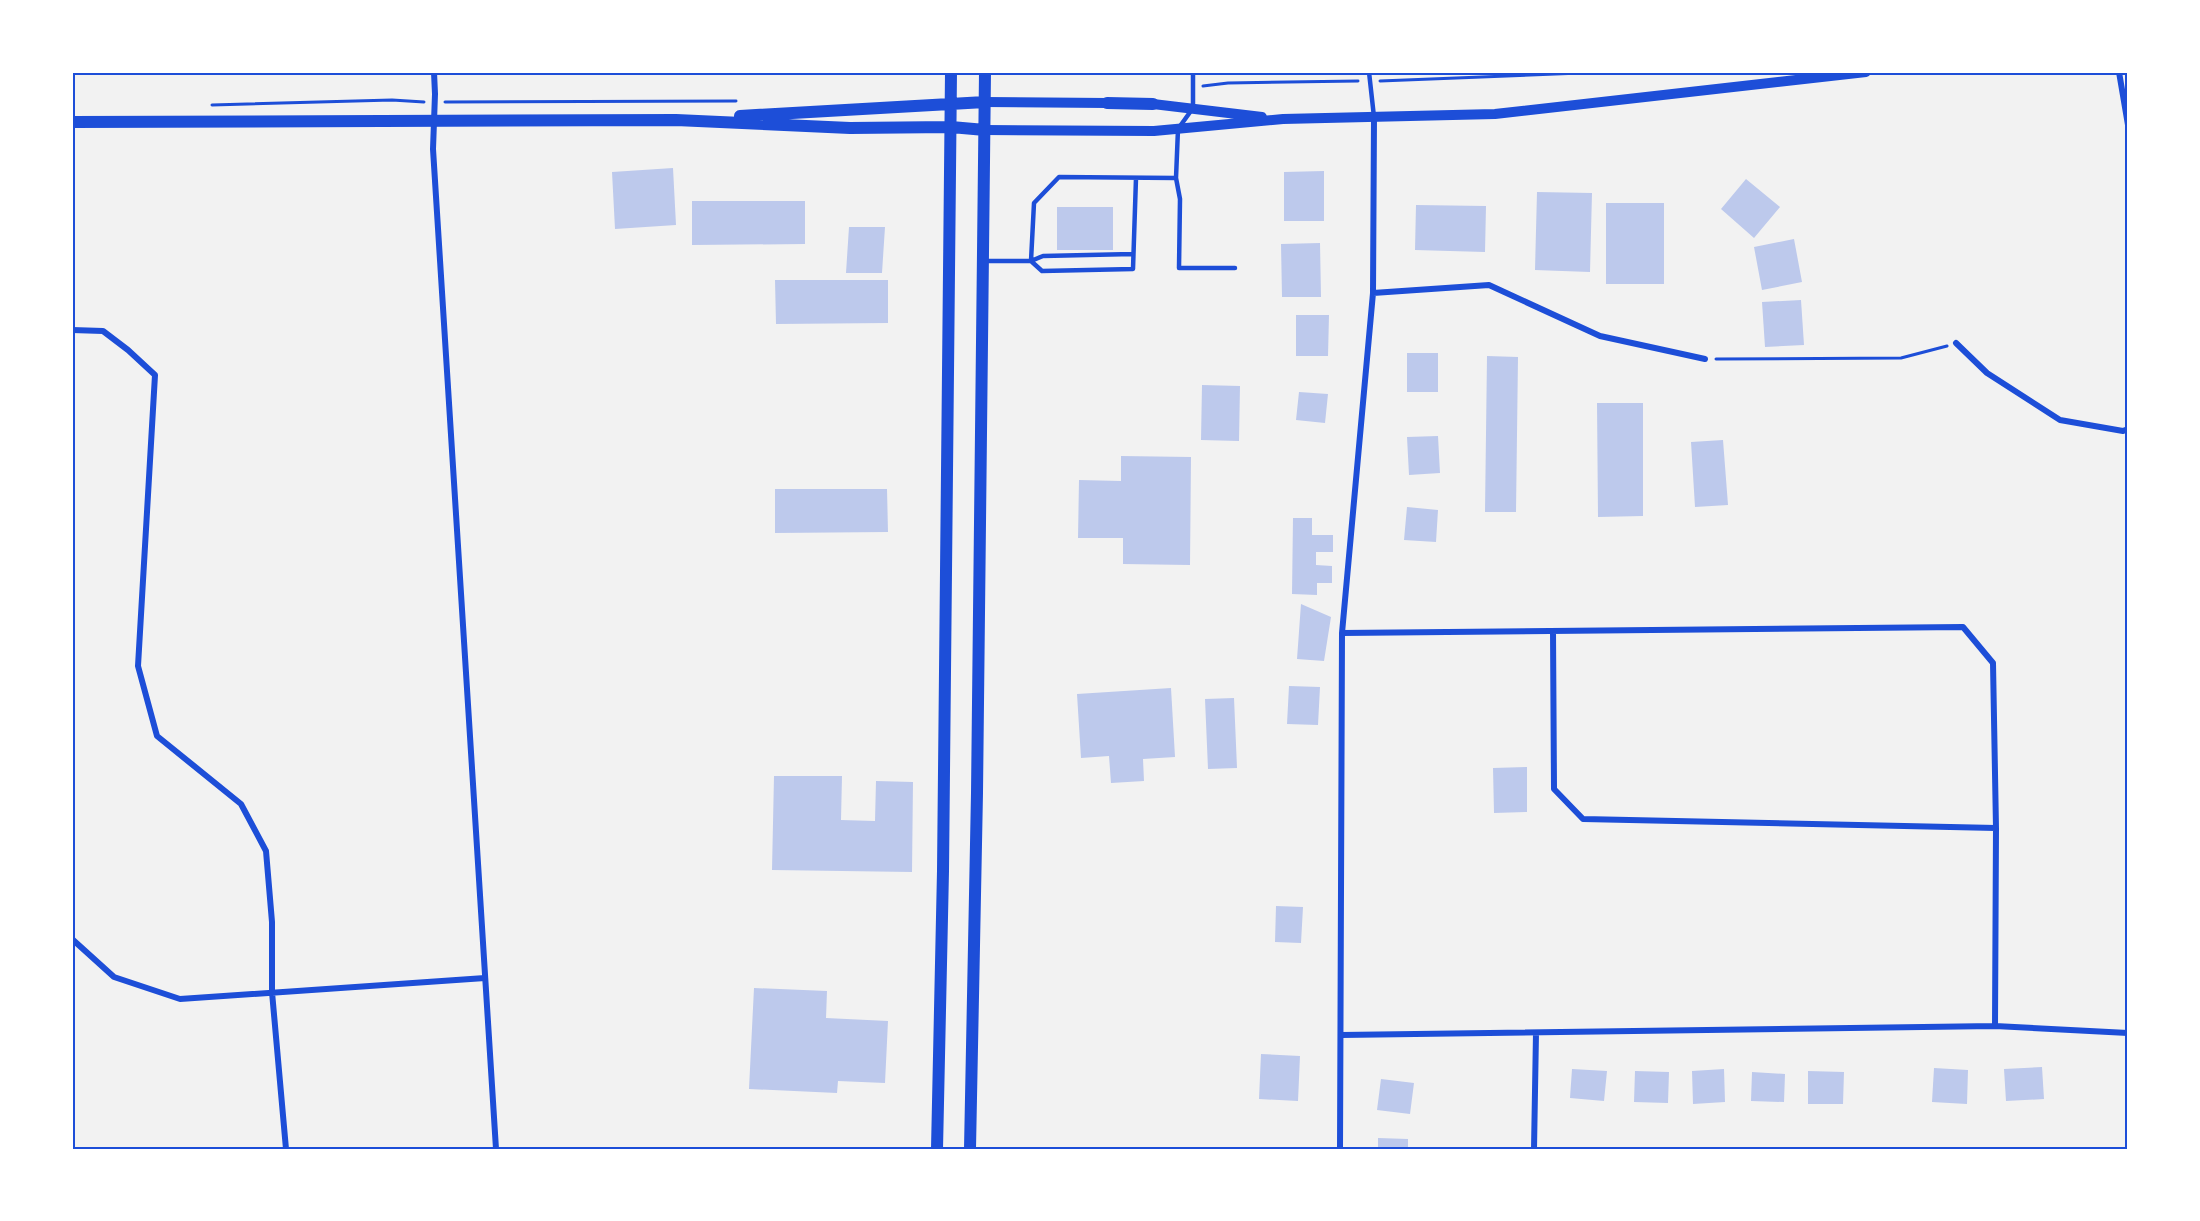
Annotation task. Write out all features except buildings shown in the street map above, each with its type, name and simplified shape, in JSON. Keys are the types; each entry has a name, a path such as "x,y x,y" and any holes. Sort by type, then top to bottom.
{"main road":[{"path":"937,1149 943,871 951,72"},
{"path":"970,1149 978,793 985,72"},
{"path":"676,120 985,102"},
{"path":"1107,103 1153,104"},
{"path":"72,122 676,120 850,128 985,130"}],"street":[{"path":"434,72 433,149 496,1149"},
{"path":"985,130 1154,131 1283,119 1495,114 1866,72"},
{"path":"2118,72 2128,125"},
{"path":"985,102 1107,103"},
{"path":"1153,104 1283,119"},
{"path":"1340,1149 1341,633 1373,293 1374,117"},
{"path":"1373,293 1490,285 1600,336 1705,358"},
{"path":"72,330 103,331 155,375 138,666 157,736 241,804 266,851 273,922 272,992 286,1149"},
{"path":"1956,343 1987,373 2060,420 2123,431 2128,429"},
{"path":"1341,633 1963,627 1993,663 1996,828 1995,1026"},
{"path":"1553,631 1554,789 1584,819 1996,828"},
{"path":"72,939 114,977 180,999 485,978"},
{"path":"1341,1035 1995,1026 2128,1033"},
{"path":"1534,1149 1536,1033"}],"lane":[{"path":"1193,72 1193,108 1178,129 1176,178 1180,199 1179,268 1235,268"},
{"path":"1369,72 1374,117"},
{"path":"1031,261 1034,203 1059,177 1176,178"},
{"path":"1031,261 1042,271 1133,269 1136,178"},
{"path":"984,261 1031,261 1043,256 1133,254"}],"path":[{"path":"1383,81 1606,72"},
{"path":"1216,84 1354,82"},
{"path":"208,105 392,100 418,102"},
{"path":"455,102 735,101"},
{"path":"1705,358 1901,358 1956,343"}]}
